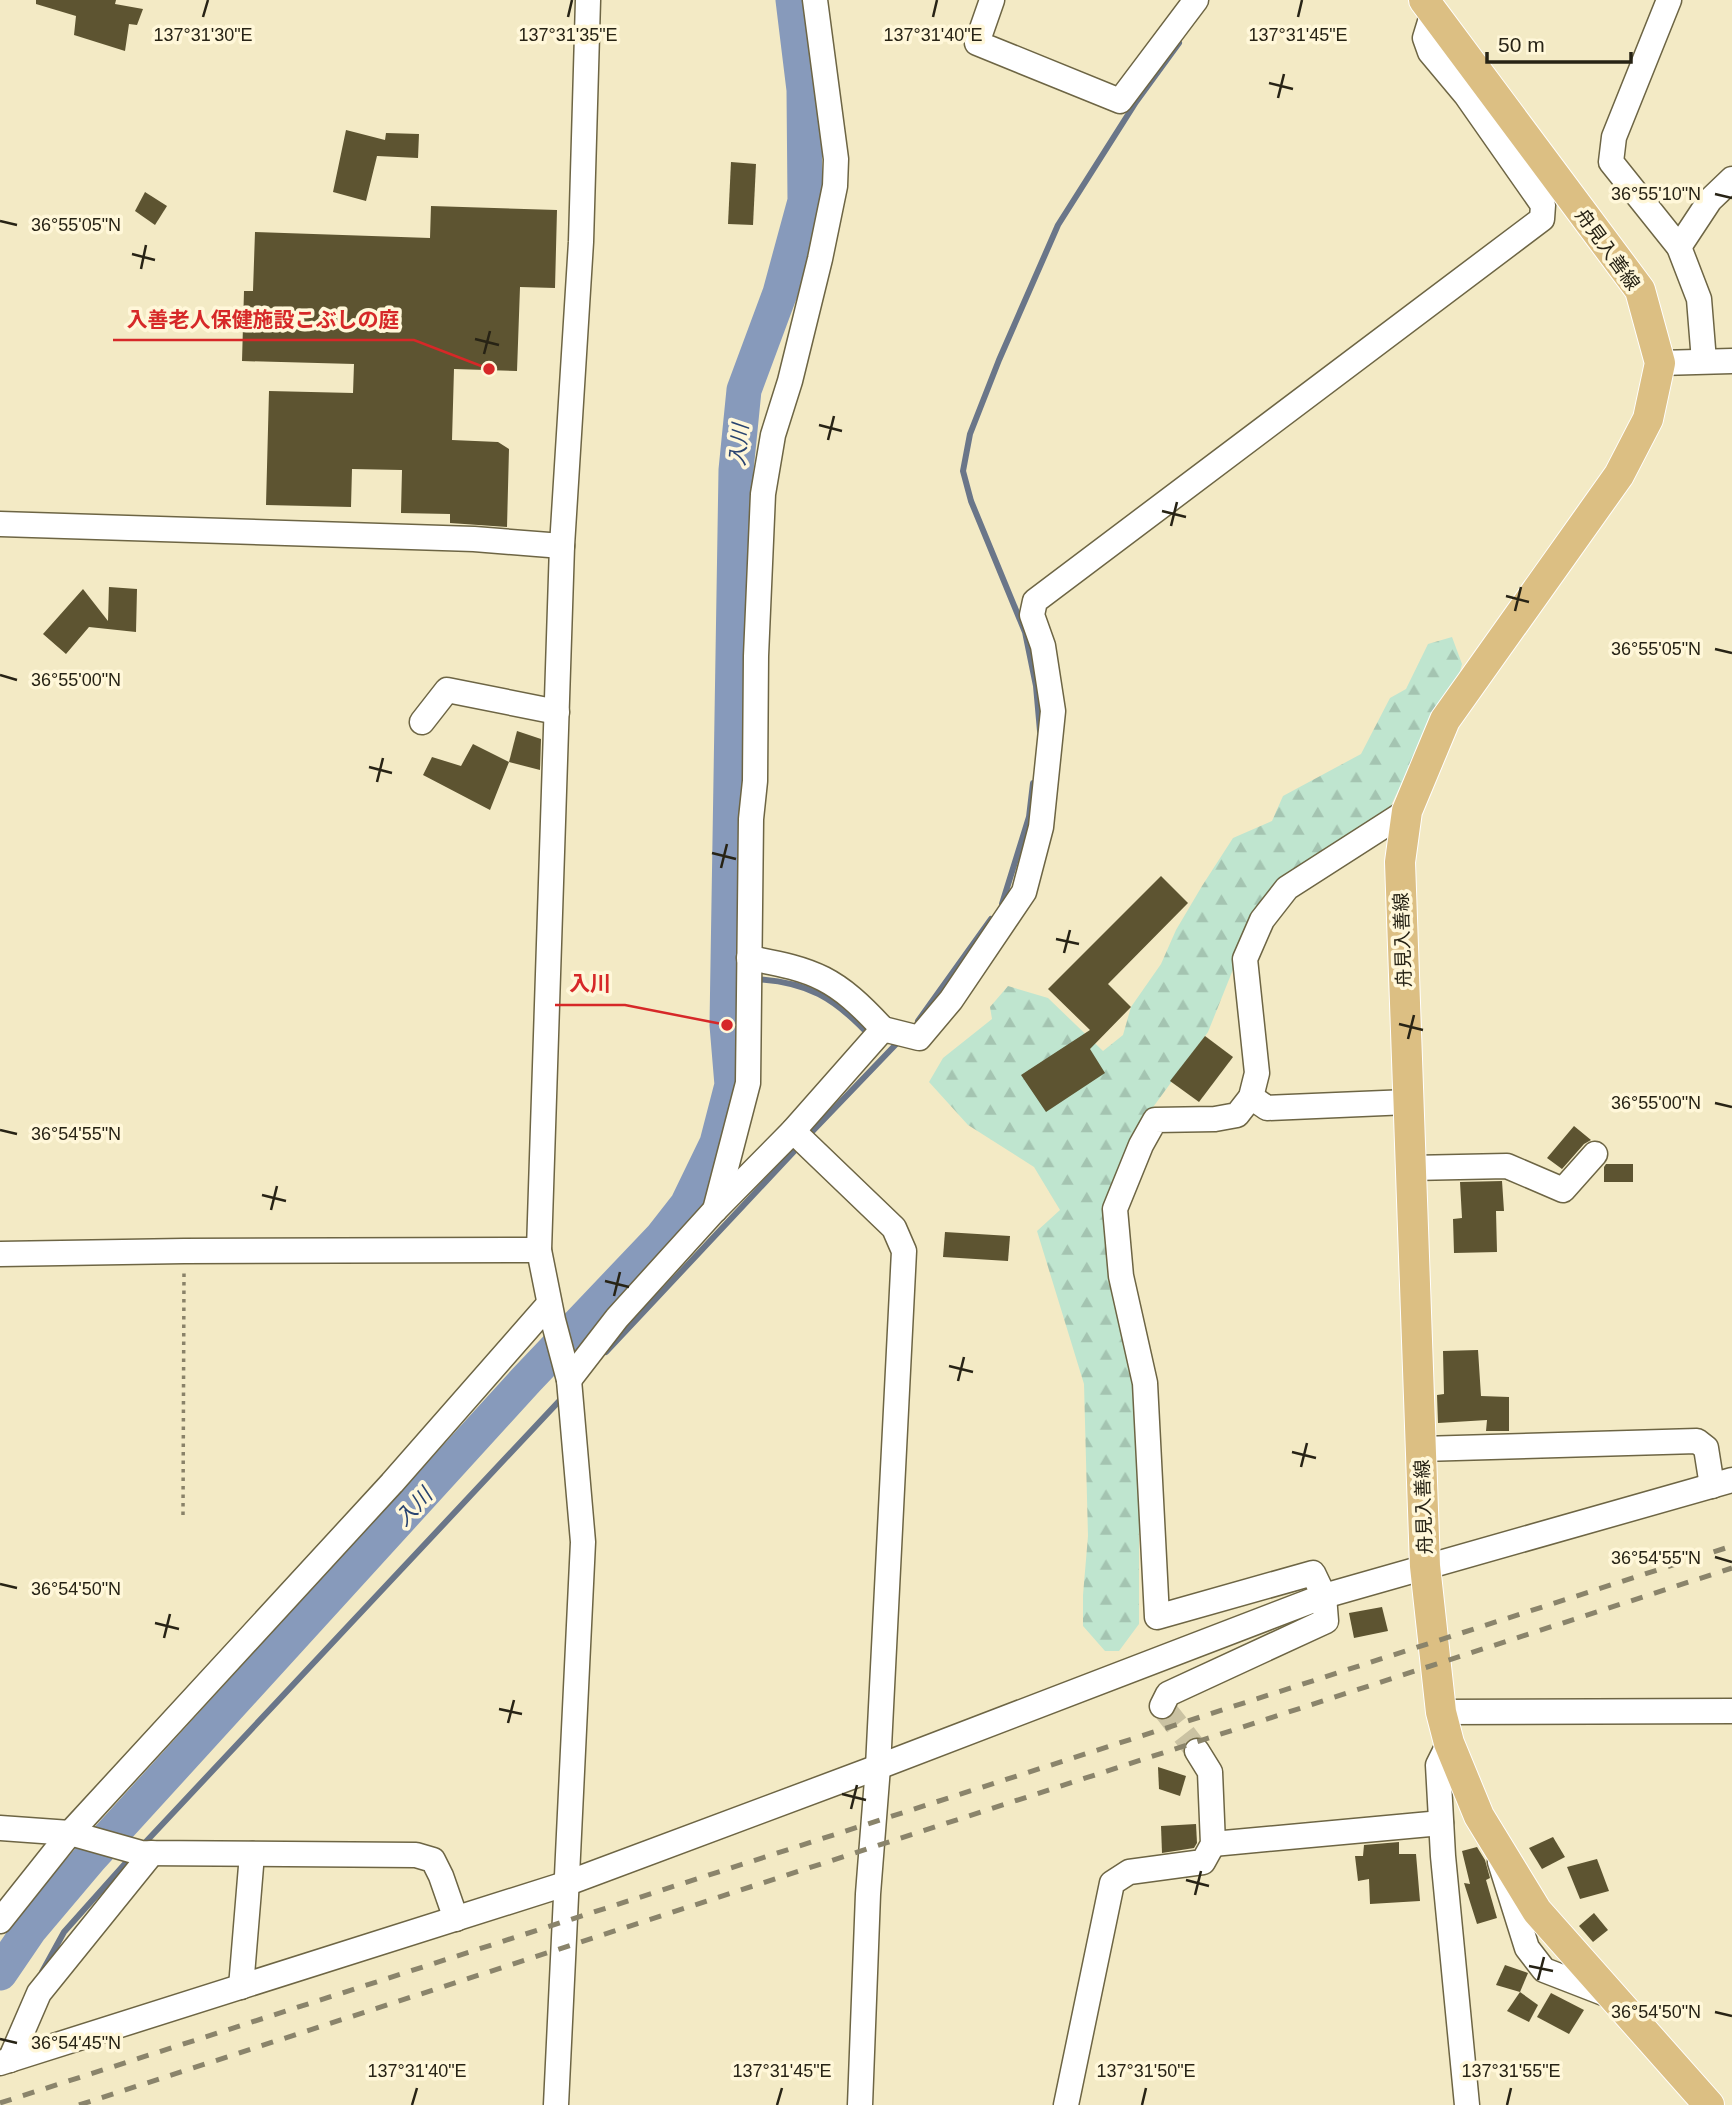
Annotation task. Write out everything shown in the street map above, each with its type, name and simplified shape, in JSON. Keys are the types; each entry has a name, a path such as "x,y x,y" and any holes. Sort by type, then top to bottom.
{"main road":[{"name":"舟見入善線","path":"1428,6 1640,290 1661,363 1648,419 1619,475 1445,720 1407,811 1400,862 1425,1566 1441,1712 1449,1743 1479,1816 1536,1911 1709,2105"}],"street":[{"path":"556,2105 583,1542 568,1373 551,1312 539,1250 562,546 581,242 588,0"},
{"path":"714,1211 748,1083 751,819 755,781 756,656 764,494 773,435 807,313 835,186 836,159 815,0"},
{"path":"992,0 976,43 1120,102 1196,0"},
{"path":"1669,0 1614,137 1611,162 1679,247 1699,299 1704,361"},
{"path":"749,958 807,970 834,983 859,1002 883,1029 919,1038 951,1000 1024,892 1041,827 1053,711 1042,646 1032,615 1035,601 1542,219 1544,205 1466,94 1430,52 1425,37 1428,6"},
{"path":"1679,247 1710,200 1732,179"},
{"path":"1661,363 1732,361"},
{"path":"0,524 474,538 562,546"},
{"path":"422,722 447,690 557,712"},
{"path":"1162,1706 1168,1694 1326,1620 1324,1597 1313,1573 1157,1617 1145,1383 1121,1276 1115,1209 1141,1145 1155,1120 1215,1119 1237,1115 1251,1097 1257,1073 1245,959 1262,920 1287,888 1407,811"},
{"path":"568,1373 883,1029"},
{"path":"1251,1097 1267,1108 1408,1102"},
{"path":"793,1130 894,1228 904,1251 878,1768 868,1894 860,2105"},
{"path":"1411,1168 1507,1166 1563,1190 1595,1154"},
{"path":"0,1254 539,1250"},
{"path":"0,1921 392,1483 551,1312"},
{"path":"5,2062 565,1884 878,1768 1324,1597 1722,1483 1706,1448 1697,1441 1422,1449"},
{"path":"1441,1712 1732,1711"},
{"path":"1449,1743 1438,1765 1467,2105"},
{"path":"1066,2105 1112,1883 1129,1872 1203,1862 1213,1844 1210,1772 1197,1751"},
{"path":"1213,1844 1441,1824"},
{"path":"0,1828 78,1835 146,1853 416,1855 433,1860 456,1919"},
{"path":"1494,1842 1527,1948 1538,1963 1544,1970 1612,1996"},
{"path":"5,2062 39,1993 146,1853"},
{"path":"241,1987 252,1854"},
{"path":"1538,1963 1562,1939"}],"path":[{"path":"183,1515 184,1251"}],"green space":[{"path":"1452,637 1462,664 1457,682 1424,736 1385,818 1252,922 1208,1032 1148,1114 1114,1180 1142,1463 1139,1624 1119,1651 1105,1651 1083,1626 1088,1536 1084,1384 1037,1231 1060,1210 1034,1167 968,1125 929,1082 943,1058 992,1019 990,1007 1008,986 1048,998 1103,1051 1123,1035 1131,1007 1161,964 1176,930 1233,838 1272,821 1283,796 1361,754 1390,698 1406,689 1428,644"}],"building":[{"path":"36,0 116,0 115,4 143,9 137,25 129,24 125,51 74,35 76,16 36,4"},
{"path":"346,130 385,140 386,133 419,134 418,158 377,156 366,201 333,192"},
{"path":"731,162 756,164 753,225 728,224"},
{"path":"145,192 167,206 155,225 135,211"},
{"path":"431,206 557,210 555,288 520,287 517,371 454,369 452,440 498,442 509,449 507,527 450,523 450,514 401,513 402,470 352,469 351,507 266,505 269,391 353,393 354,364 242,361 244,291 253,291 255,232 430,238"},
{"path":"109,587 137,589 136,632 89,627 66,654 43,634 83,589 108,621"},
{"path":"517,731 541,739 540,770 509,762"},
{"path":"473,744 509,762 490,810 423,775 432,757 461,766"},
{"path":"1161,876 1188,903 1108,984 1131,1007 1090,1049 1105,1073 1046,1112 1021,1075 1090,1030 1048,989"},
{"path":"1205,1036 1233,1057 1199,1102 1170,1081"},
{"path":"1574,1126 1591,1140 1584,1144 1562,1169 1547,1158"},
{"path":"1606,1164 1633,1164 1633,1182 1604,1182"},
{"path":"1502,1181 1504,1211 1496,1211 1497,1252 1454,1253 1453,1219 1462,1218 1460,1182"},
{"path":"945,1232 1010,1236 1008,1261 943,1257"},
{"path":"1478,1350 1481,1396 1509,1397 1509,1431 1486,1431 1487,1420 1438,1423 1437,1395 1444,1394 1443,1351"},
{"path":"1382,1607 1388,1631 1354,1638 1349,1613"},
{"path":"1158,1767 1186,1776 1180,1796 1159,1789"},
{"path":"1196,1824 1197,1843 1194,1848 1162,1853 1161,1826"},
{"path":"1553,1837 1565,1857 1542,1869 1529,1848"},
{"path":"1399,1842 1399,1854 1416,1854 1420,1901 1370,1904 1369,1879 1358,1881 1355,1856 1363,1856 1364,1845"},
{"path":"1477,1847 1485,1860 1490,1878 1486,1880 1497,1918 1477,1924 1464,1883 1470,1884 1462,1851"},
{"path":"1597,1859 1609,1891 1580,1899 1567,1867"},
{"path":"1594,1913 1608,1930 1593,1942 1579,1926"},
{"path":"1505,1965 1528,1973 1520,1992 1496,1985"},
{"path":"1520,1992 1538,2005 1529,2022 1507,2011"},
{"path":"1551,1993 1584,2010 1569,2034 1537,2017"}],"waterway":[{"name":"入川","path":"0,1973 30,1929 90,1858 527,1379 662,1237 687,1205 717,1143 732,1085 727,1025 736,470 744,390 780,293 805,201 804,90 793,0"},
{"path":"1040,731 1036,686 1025,632 971,501 963,471 970,434 1058,225 1136,102 1179,43"},
{"path":"1002,904 1029,817 1033,783"},
{"path":"918,1021 991,919"},
{"path":"728,978 742,979"},
{"path":"753,979 789,983 819,994 845,1012 871,1037"},
{"path":"807,1137 901,1039"},
{"path":"606,1352 800,1145"},
{"path":"141,1847 562,1398"},
{"path":"42,1972 64,1932 131,1857"}],"tunnel":[{"path":"1162,1706 1197,1751"}],"railway":[{"path":"0,2103 1732,1546"},
{"path":"79,2105 1732,1568"}],"place":[{"name":"入善老人保健施設こぶしの庭","path":"489,369"},
{"name":"入川","path":"727,1025"}]}
